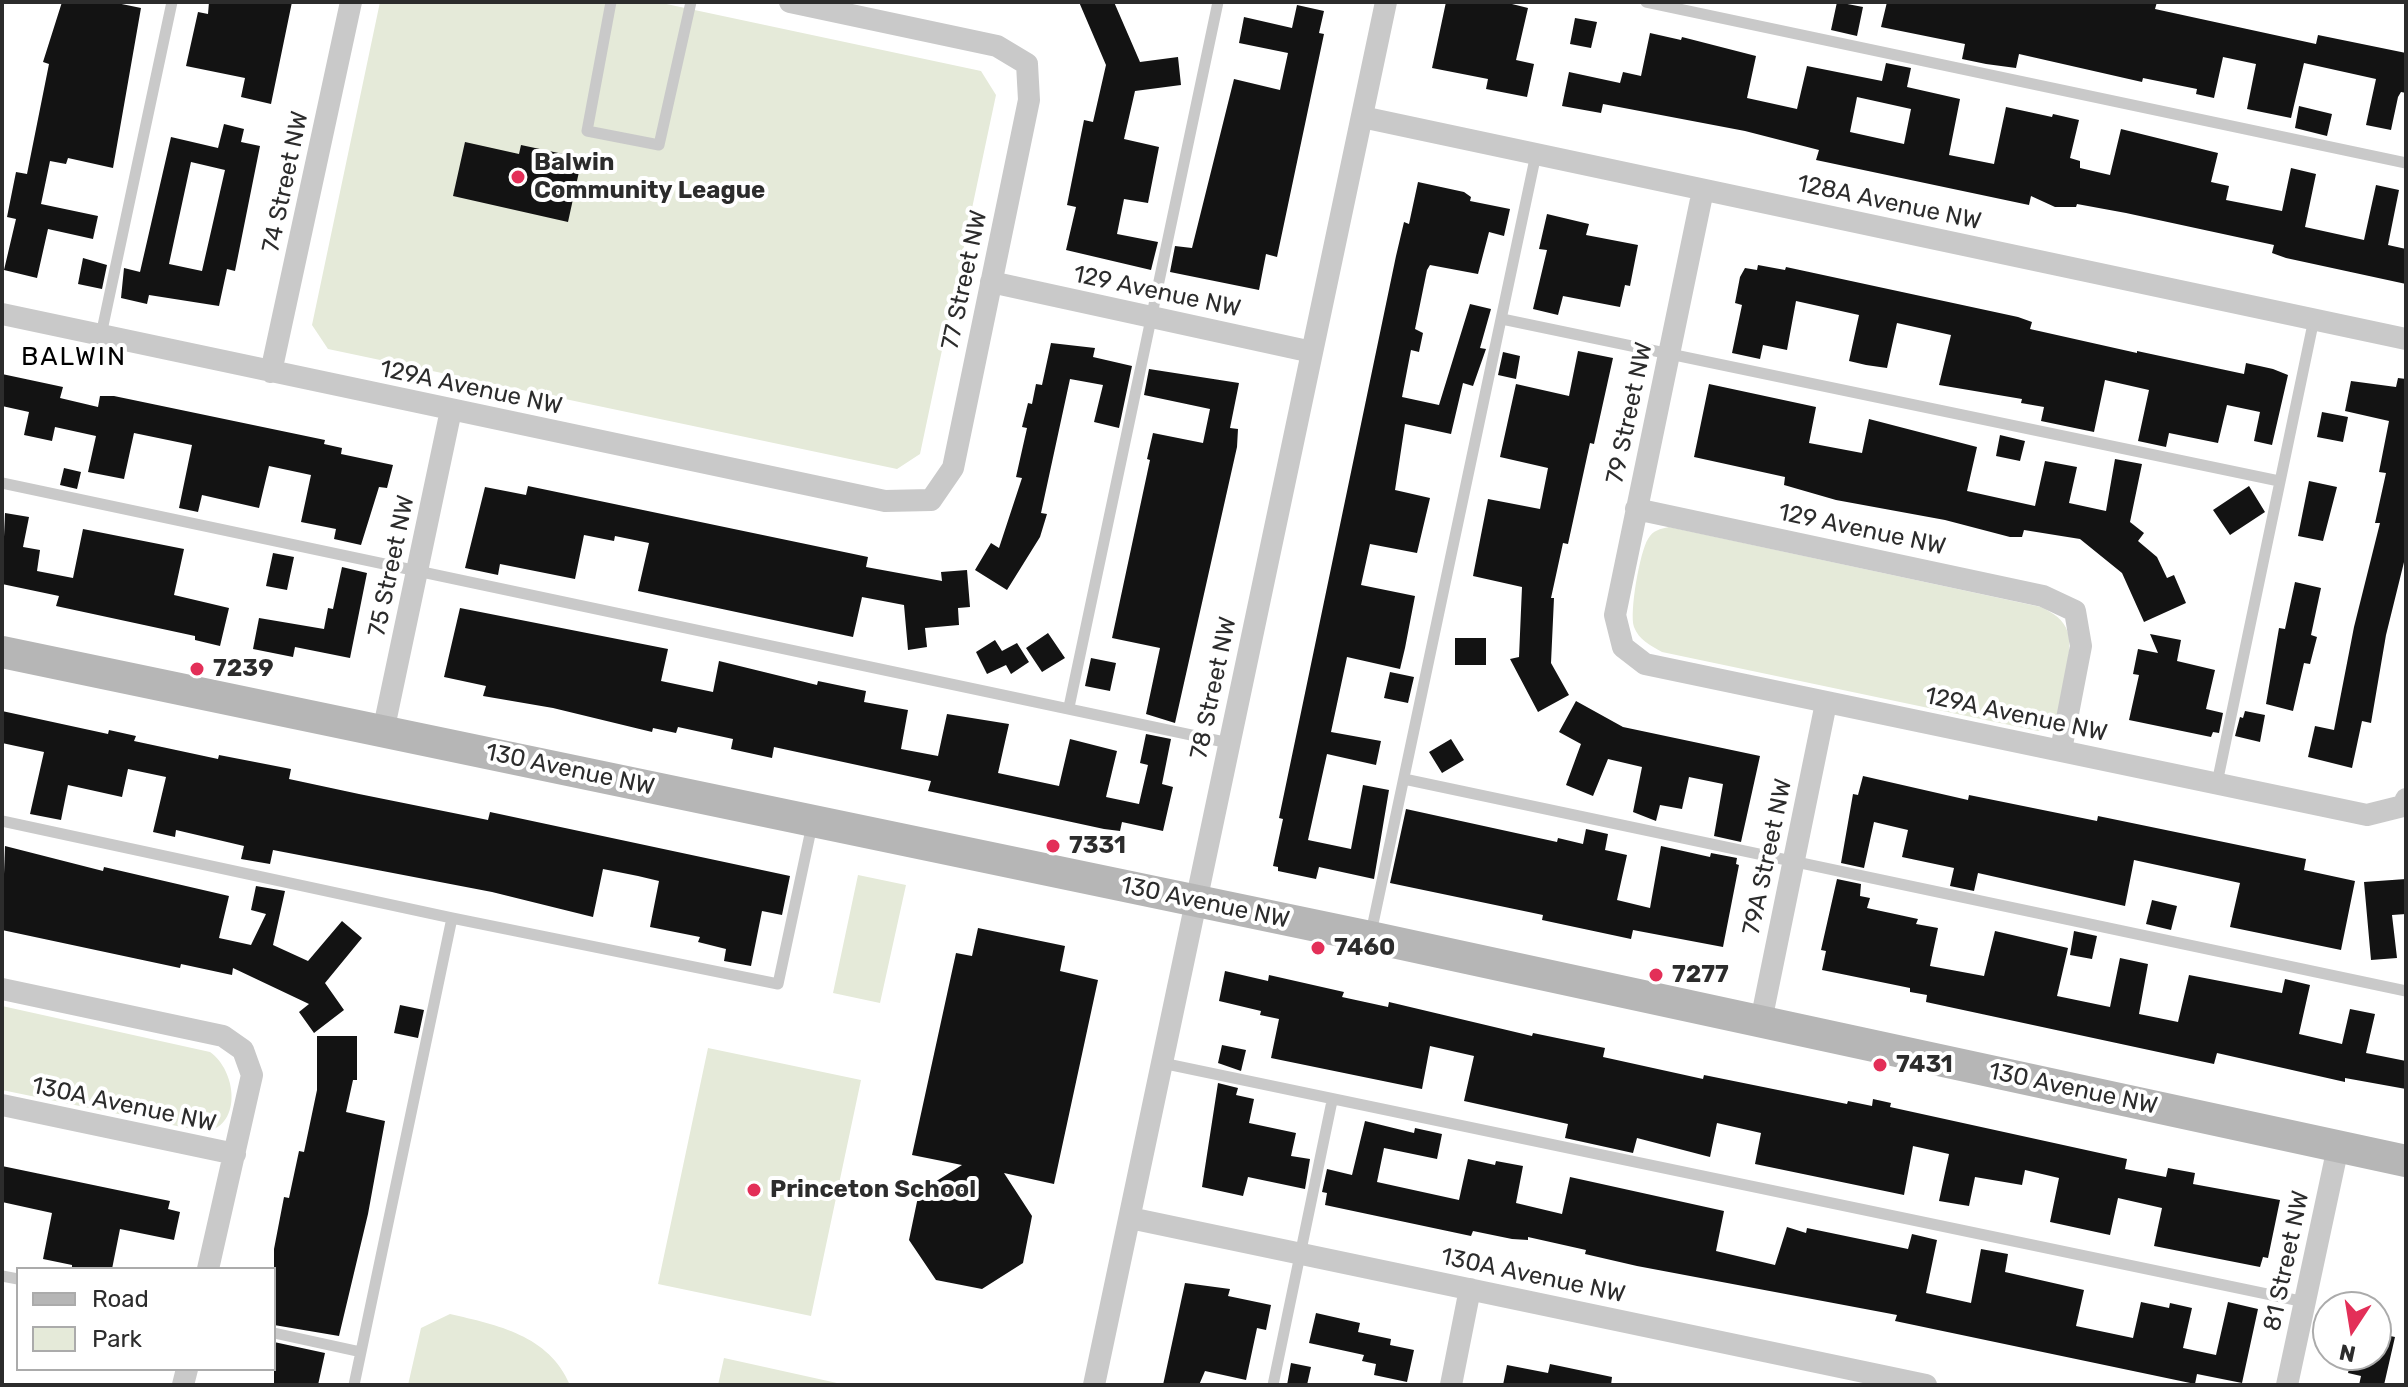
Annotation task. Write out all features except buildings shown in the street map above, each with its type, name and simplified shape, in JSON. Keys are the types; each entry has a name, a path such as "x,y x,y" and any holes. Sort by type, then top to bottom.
{"street":[{"name":"74 Street NW","path":"271,372 351,2"},
{"name":"77 Street NW","path":"790,2 997,46 1027,64 1029,100 953,468 931,500"},
{"name":"78 Street NW","path":"1094,1385 1386,2"},
{"name":"128A Avenue NW","path":"1362,117 2406,339"},
{"name":"79 Street NW","path":"1623,647 1615,615 1703,190"},
{"name":"129 Avenue NW","path":"991,282 1312,352"},
{"name":"129A Avenue NW","path":"2,314 885,501 931,500"},
{"name":"75 Street NW","path":"383,732 451,410"},
{"name":"129 Avenue NW","path":"1636,509 2043,596 2075,611 2081,646 2061,750"},
{"name":"129A Avenue NW","path":"1623,647 1645,664 2367,815 2404,803"},
{"name":"130 Avenue NW","path":"2,652 1370,937 2406,1161"},
{"name":"79A Street NW","path":"1761,1021 1826,703"},
{"path":"2,989 223,1036 243,1050 252,1075 208,1267"},
{"name":"130A Avenue NW","path":"2,1105 235,1154"},
{"name":"81 Street NW","path":"2287,1385 2338,1147"},
{"name":"130A Avenue NW","path":"1130,1218 1926,1385"},
{"path":"1451,1385 1470,1289"}],"lane":[{"path":"101,335 172,2"},
{"path":"611,2 587,131 659,145 691,2"},
{"path":"1069,707 1218,2"},
{"path":"1646,2 2406,163"},
{"path":"1370,937 1536,154"},
{"path":"1502,319 2279,481"},
{"path":"2217,783 2314,319"},
{"path":"2,483 1229,743"},
{"path":"1404,779 2406,991"},
{"path":"2,821 452,918 778,984 813,821"},
{"path":"354,1385 452,918"},
{"path":"1162,1063 1332,1101 2305,1302"},
{"path":"1273,1385 1332,1101"},
{"path":"276,1333 361,1352"}],"green space":[{"path":"380,2 657,2 981,71 996,95 920,454 897,469 328,349 312,325"},
{"path":"1669,527 2041,607 2061,620 2069,641 2066,678 2054,721 2038,731 1662,652 1645,642 1636,632 1633,609 1645,546 1654,532"},
{"path":"858,875 906,885 880,1003 833,993"},
{"path":"2,1006 210,1052 219,1060 230,1083 232,1096 226,1119 206,1132 2,1090"},
{"path":"708,1048 861,1080 811,1316 658,1284"},
{"path":"450,1314 503,1328 535,1343 561,1368 570,1385 408,1385 421,1328"},
{"path":"724,1358 846,1385 718,1385"}],"place":[{"name":"Balwin Community League","path":"518,177"},
{"name":"7239","path":"197,669"},
{"name":"7331","path":"1053,846"},
{"name":"7460","path":"1318,948"},
{"name":"7277","path":"1656,975"},
{"name":"7431","path":"1880,1065"},
{"name":"Princeton School","path":"754,1190"}],"district":[{"name":"BALWIN","path":"74,357"}]}
